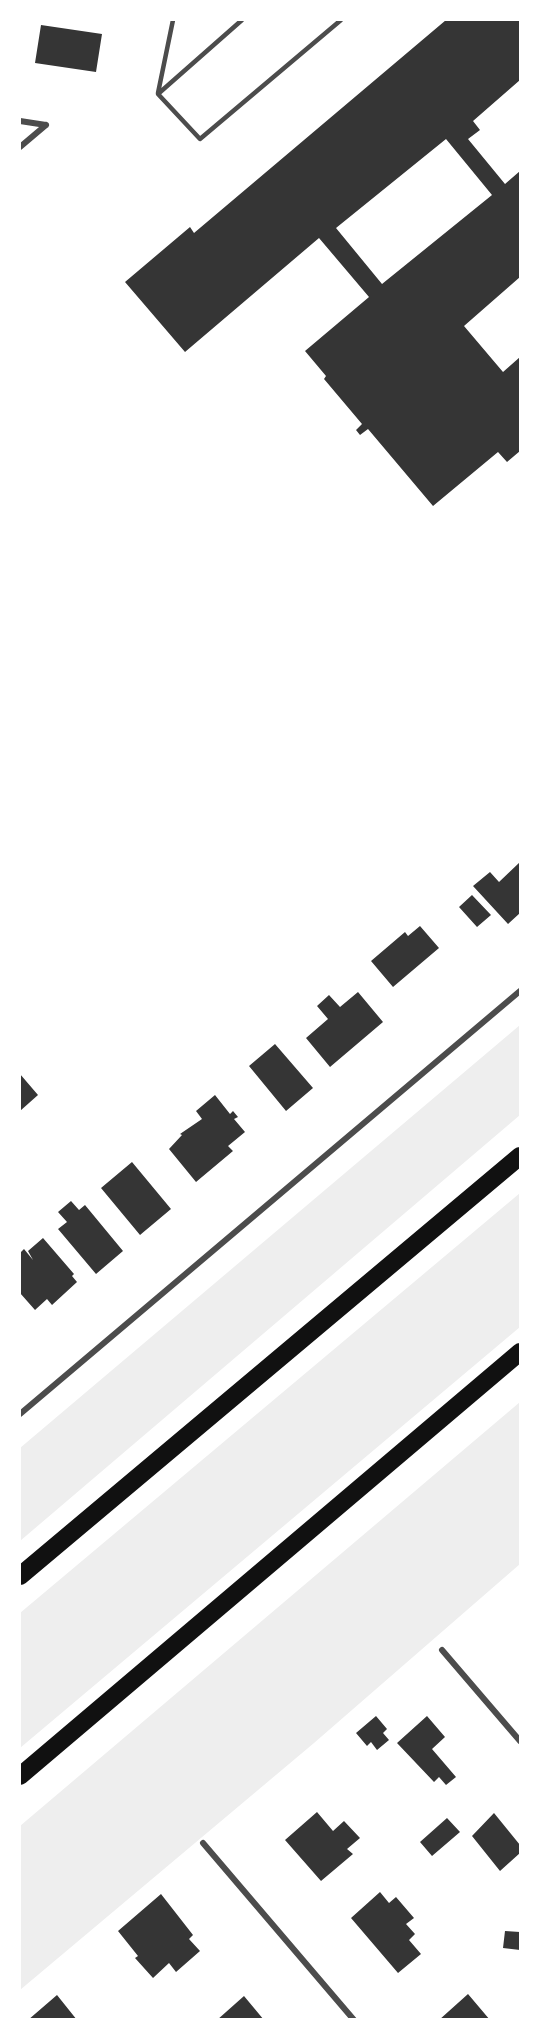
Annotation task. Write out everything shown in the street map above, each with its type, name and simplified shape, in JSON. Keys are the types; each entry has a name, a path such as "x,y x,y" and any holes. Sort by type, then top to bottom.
{"highway":[{"path":"20,1576 520,1156"},
{"path":"20,1776 520,1352"}],"street":[{"path":"20,121 46,125 20,147"},
{"path":"20,1414 520,991"},
{"path":"442,1650 520,1741"},
{"path":"203,1843 354,2019"}],"lane":[{"path":"158,94 173,20"},
{"path":"158,94 242,20"},
{"path":"158,94 200,139 341,20"}],"shaded area":[{"path":"520,1025 520,1115 20,1541 20,1448"},
{"path":"520,1193 520,1327 20,1748 20,1613"},
{"path":"520,1402 520,1564 314,1743 20,1990 20,1826"}],"building":[{"path":"446,20 520,20 520,80 473,121 480,130 468,139 505,184 520,171 520,277 464,326 503,372 520,357 520,451 507,462 498,452 433,506 368,429 360,435 356,430 362,424 324,379 326,376 305,351 369,297 319,238 185,352 125,282 190,227 194,233","holes":["446,139 492,195 382,284 336,228"]},
{"path":"41,25 102,34 96,72 35,63"},
{"path":"520,862 520,913 508,924 473,886 490,872 499,882"},
{"path":"472,895 491,915 477,927 459,907"},
{"path":"420,926 439,948 393,987 371,961 405,932 408,936"},
{"path":"358,992 383,1022 330,1067 306,1038 328,1019 317,1006 329,995 340,1007"},
{"path":"275,1044 313,1088 286,1111 249,1066"},
{"path":"20,1074 38,1095 20,1111"},
{"path":"215,1095 230,1114 233,1111 238,1117 234,1119 245,1132 228,1146 233,1151 196,1182 169,1149 182,1135 180,1134 202,1119 196,1111"},
{"path":"132,1162 171,1209 140,1235 101,1188"},
{"path":"71,1201 79,1210 85,1205 123,1251 96,1274 58,1229 67,1222 58,1212"},
{"path":"43,1238 74,1274 72,1276 77,1282 52,1305 47,1299 35,1310 20,1293 20,1253 24,1249 33,1260 28,1251"},
{"path":"376,1716 387,1729 383,1733 389,1740 377,1750 371,1742 367,1746 356,1733"},
{"path":"427,1716 445,1737 432,1749 456,1777 446,1785 439,1777 434,1782 397,1743"},
{"path":"317,1812 333,1831 344,1821 360,1838 347,1849 353,1854 321,1881 285,1840"},
{"path":"494,1813 520,1845 520,1853 500,1871 472,1836"},
{"path":"447,1818 460,1832 432,1856 420,1842"},
{"path":"380,1892 389,1903 396,1897 414,1918 406,1924 415,1934 409,1940 421,1954 398,1973 351,1918"},
{"path":"161,1894 193,1935 189,1939 200,1951 176,1972 169,1963 153,1978 135,1958 138,1956 118,1931"},
{"path":"505,1931 520,1932 520,1950 503,1948"},
{"path":"468,1994 490,2020 439,2020"},
{"path":"57,1995 77,2020 28,2020"},
{"path":"244,1996 264,2020 217,2020"}]}
